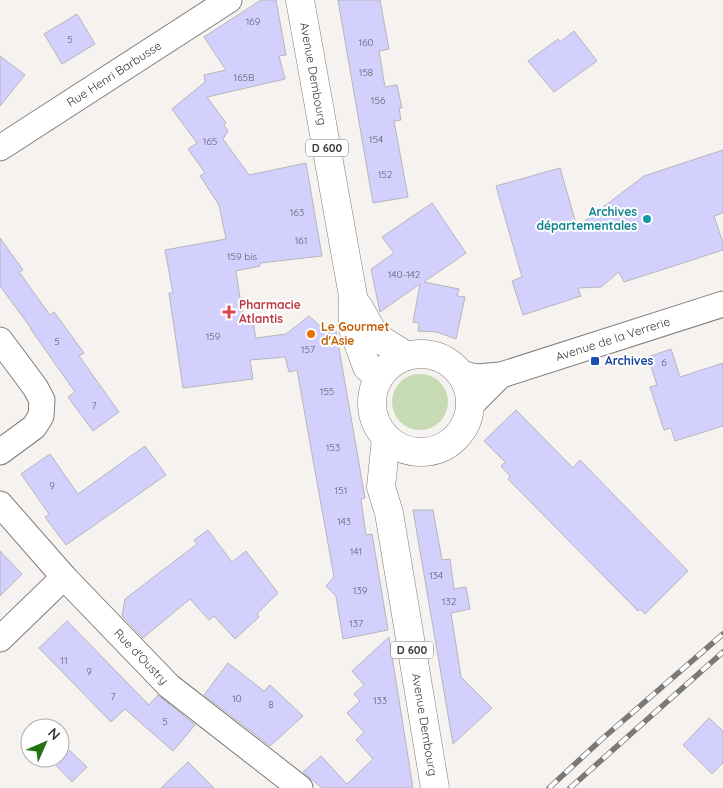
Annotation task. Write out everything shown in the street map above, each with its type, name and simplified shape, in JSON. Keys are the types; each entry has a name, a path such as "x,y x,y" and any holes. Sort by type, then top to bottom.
{"main road":[{"name":"Avenue Dembourg","path":"300,0 353,296 353,329 368,367 378,377"},
{"name":"Avenue Dembourg","path":"353,296 375,336 406,356"},
{"path":"423,354 442,358 460,373 469,390 470,406 466,425 455,439 440,449 421,453 402,449 386,438 374,417 372,397 378,377 391,364 406,356 423,354"},
{"name":"Avenue Dembourg","path":"386,438 381,487 389,513 434,788"},
{"name":"Avenue Dembourg","path":"389,513 397,478 421,453"}],"street":[{"name":"Rue Henri Barbusse","path":"0,148 229,0"},
{"name":"Avenue de la Verrerie","path":"460,373 476,377 501,376 723,304"},
{"path":"0,340 35,387 42,400 41,416 34,427 0,452"},
{"name":"Avenue de la Verrerie","path":"470,406 501,376"},
{"name":"Rue d'Oustry","path":"0,504 64,577 169,686 300,788"},
{"path":"0,639 64,577"}],"green space":[{"path":"420,374 435,379 443,387 448,402 443,417 435,425 420,430 405,425 397,417 392,402 397,387 405,379"}],"building":[{"path":"261,0 276,0 286,55 279,56 285,79 207,97 226,123 224,125 228,131 223,139 249,175 306,163 322,256 260,263 260,266 236,271 243,318 252,317 256,338 286,334 309,316 328,333 336,331 365,498 361,499 366,535 372,534 388,630 343,639 336,596 326,586 334,577 297,370 289,372 285,357 250,360 253,379 183,388 169,293 173,293 165,250 226,239 219,205 200,176 205,173 188,149 197,143 172,109 205,82 204,75 226,70 204,37"},
{"path":"338,0 380,0 389,49 379,51 385,87 397,85 402,108 399,108 401,120 394,121 408,197 373,203"},
{"path":"77,14 95,44 62,64 44,34"},
{"path":"574,31 597,61 554,92 528,61 558,39 560,42"},
{"path":"0,56 25,75 0,106"},
{"name":"Archives départementales","path":"723,150 723,213 714,216 723,243 723,250 624,282 619,272 601,287 578,288 581,296 523,315 512,281 522,277 496,186 560,168 577,227 644,176"},
{"path":"432,203 466,253 424,282 459,289 457,296 465,297 456,339 437,332 418,331 419,323 413,322 420,284 380,312 371,269 394,253 382,237"},
{"path":"0,238 23,270 19,272 50,315 54,312 84,353 79,356 119,412 93,431 68,397 75,392 0,286"},
{"path":"671,349 680,377 723,363 723,426 675,441 671,428 664,430 650,387 657,385 648,357"},
{"path":"516,410 573,468 580,460 688,571 645,614 640,609 638,611 508,479 510,476 501,466 505,462 484,441"},
{"path":"145,446 166,475 66,545 45,517 49,514 21,474 50,454 78,494"},
{"path":"413,510 433,510 442,560 450,559 454,589 466,587 470,609 451,613 461,677 492,708 453,744"},
{"path":"208,530 232,562 246,551 278,593 257,614 259,617 235,639 214,616 209,620 190,599 143,638 122,616 125,599 197,544 194,540"},
{"path":"0,551 22,574 0,596"},
{"path":"67,621 149,705 158,695 195,725 173,751 125,709 111,722 39,648"},
{"path":"389,637 413,788 322,788 303,772 321,756 347,784 373,759 356,740 364,732 347,713 360,701 354,694 364,685 352,671"},
{"path":"228,663 264,691 270,685 303,716 270,746 204,695"},
{"path":"709,718 723,731 723,763 712,774 683,745"},
{"path":"70,751 87,767 72,782 59,768 70,768"},
{"path":"188,762 214,788 161,788"}],"railway":[{"path":"549,788 602,739 723,634"},
{"path":"570,788 723,652"}],"place":[{"name":"Archives départementales","path":"647,219"},
{"name":"Pharmacie Atlantis","path":"229,312"},
{"name":"Le Gourmet d'Asie","path":"311,334"},
{"name":"Archives","path":"595,361"}]}
